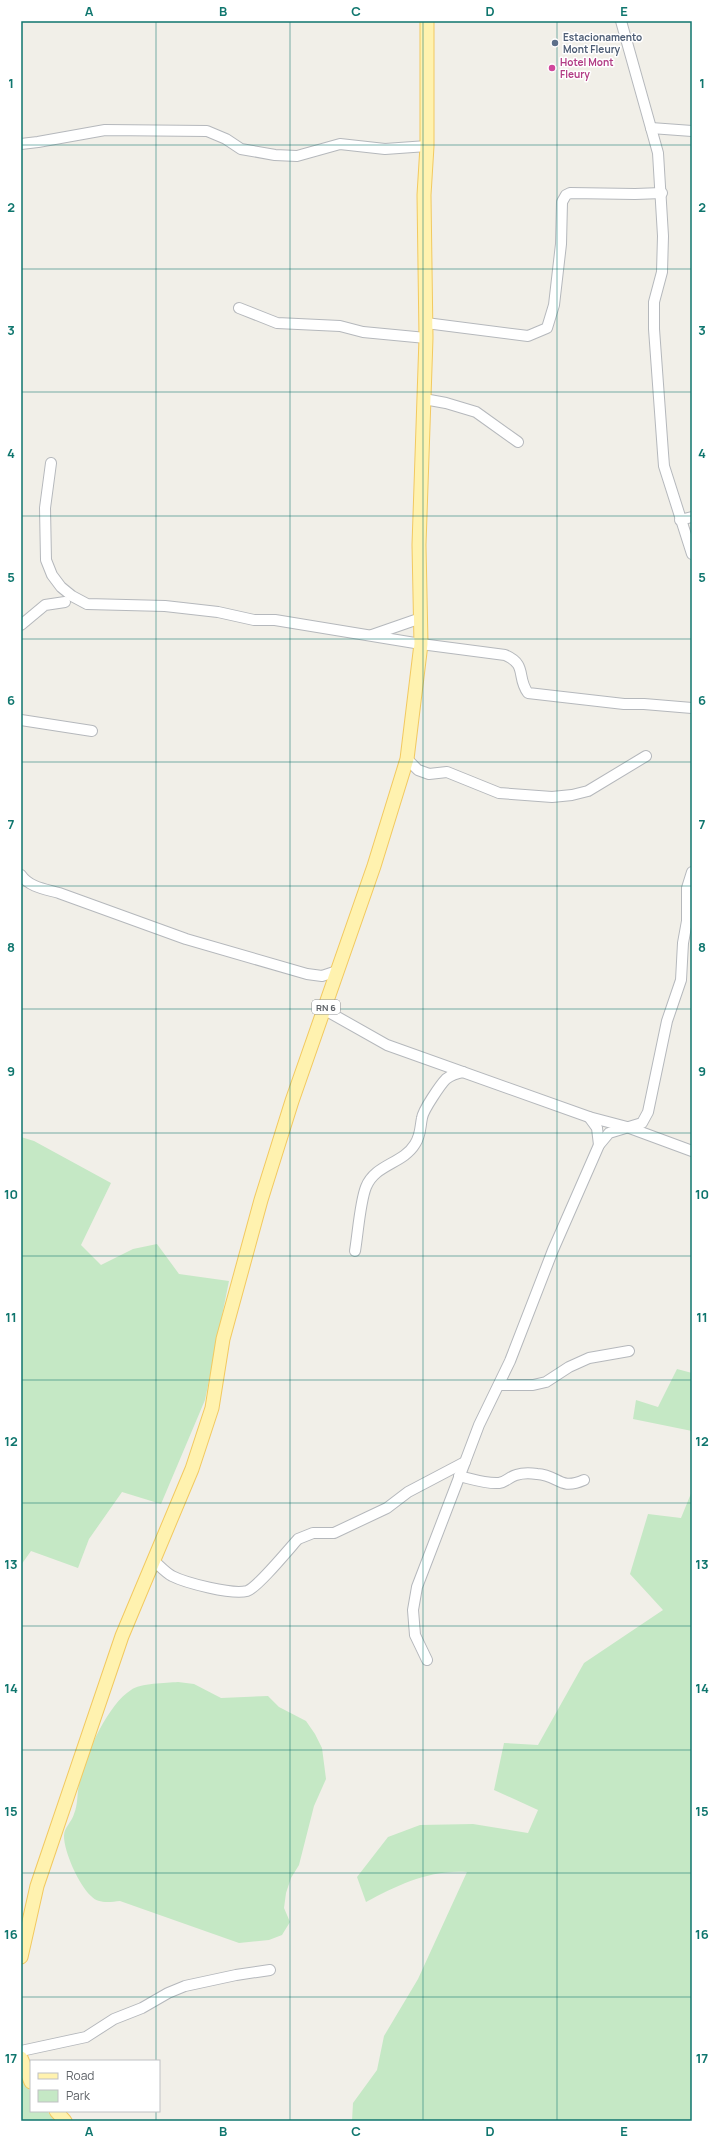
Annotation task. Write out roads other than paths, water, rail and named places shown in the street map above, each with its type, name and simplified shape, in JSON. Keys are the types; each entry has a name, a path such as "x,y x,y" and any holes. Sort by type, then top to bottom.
{"main road":[{"name":"RN 6","path":"21,1957 37,1886 122,1636 192,1469 200,1446 212,1408 223,1339 261,1200 292,1101 374,866 407,759 421,644 419,545 426,338 424,195 427,146 427,21"},
{"path":"21,2058 30,2080"},
{"path":"57,2112 65,2121"}],"street":[{"path":"621,21 658,153 662,193 662,272 654,302 664,466 692,554"},
{"path":"651,128 692,131"},
{"path":"21,144 112,130 207,131 226,139 241,149 275,155 297,156 340,144 385,149 427,146"},
{"path":"426,322 528,336 547,328 554,305 561,244 562,202 566,195 570,193 662,193"},
{"path":"239,308 277,323 340,326 363,332 426,338"},
{"path":"424,399 446,403 476,412 518,442"},
{"path":"51,463 45,508 46,560 52,575 61,586 87,604 187,608 218,612 254,620 275,620 421,644 505,655 515,659 521,669 524,687 528,693 624,704 692,708"},
{"path":"680,520 692,517"},
{"path":"21,625 45,605 65,602"},
{"path":"370,636 421,618"},
{"path":"21,720 92,731"},
{"path":"407,759 418,770 429,774 446,772 499,793 552,797 572,795 588,791 646,756"},
{"path":"427,1660 415,1635 413,1610 417,1587 479,1425 499,1385 553,1250 599,1145 609,1132 642,1123 648,1112 667,1021 681,980 683,943 687,921 687,888 692,872"},
{"path":"21,875 26,882 37,887 59,892 186,939 307,974 322,976 337,971"},
{"path":"325,1010 387,1045 589,1117 627,1127 692,1151"},
{"path":"356,1250 366,1186 373,1174 384,1166 405,1156 411,1150 421,1132 422,1117 445,1080 463,1072"},
{"path":"589,1117 597,1128 599,1145"},
{"path":"499,1385 533,1385 546,1382 569,1367 589,1358 629,1351"},
{"path":"153,1560 172,1576 230,1591 248,1591 258,1583 298,1539 305,1535 334,1533 387,1508 408,1492 465,1462"},
{"path":"459,1476 484,1482 498,1483 508,1480 515,1475 525,1474 539,1474 553,1478 564,1484 573,1485 584,1480"},
{"path":"21,2051 86,2037 114,2019 142,2008 168,1993 185,1986 236,1975 270,1970"}],"place":[{"name":"Estacionamento Mont Fleury","path":"555,43"},
{"name":"Hotel Mont Fleury","path":"552,68"}]}
